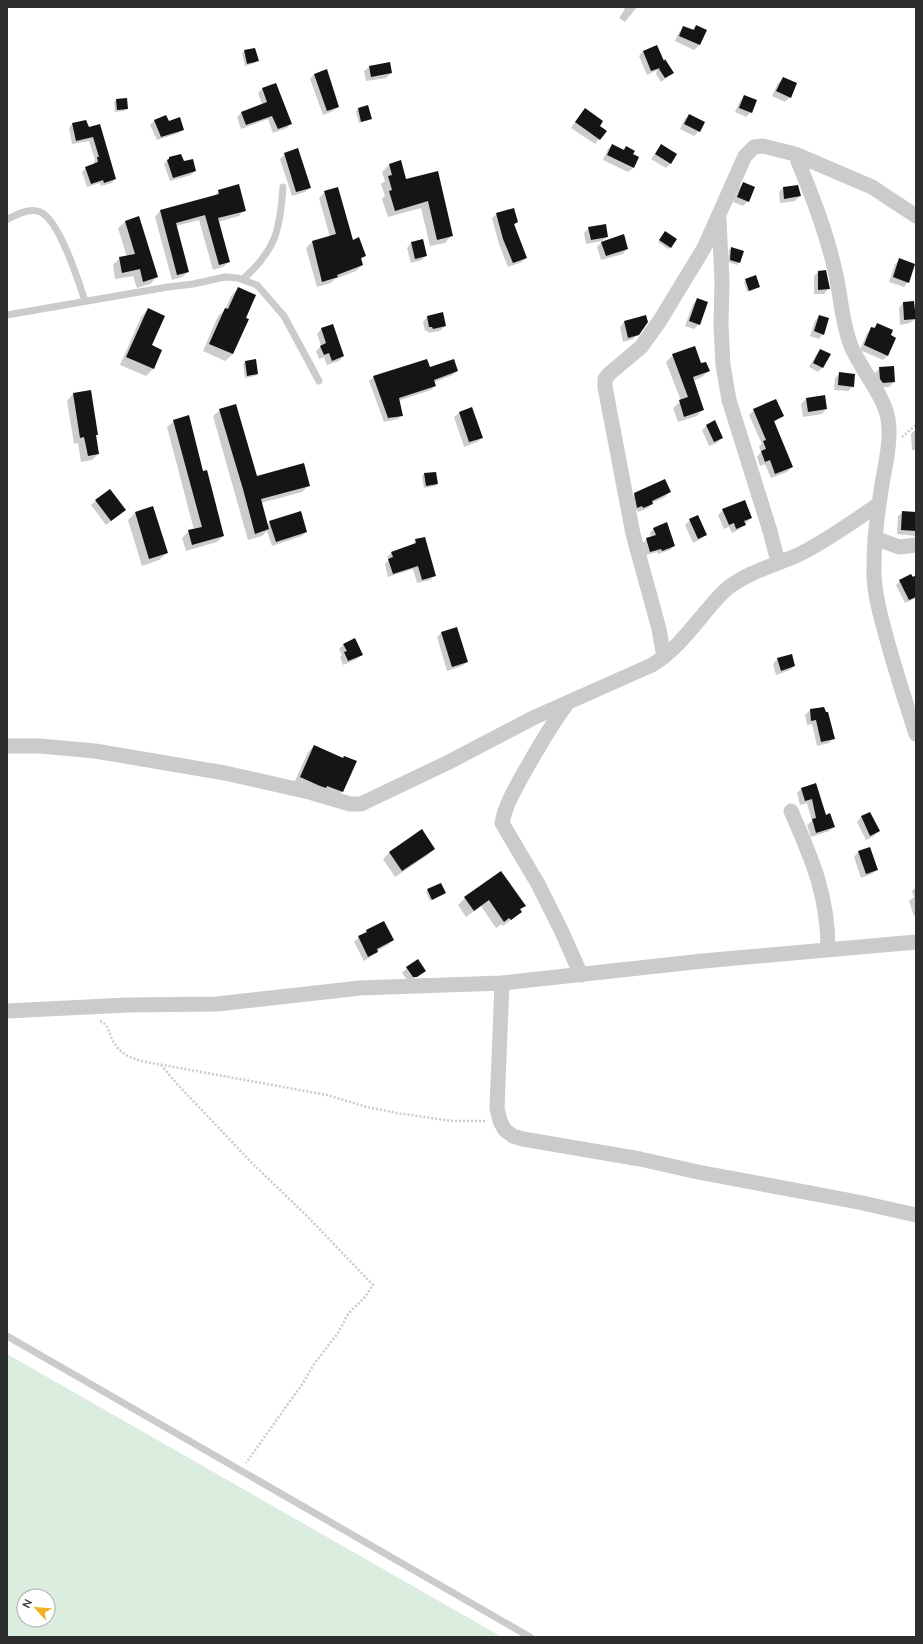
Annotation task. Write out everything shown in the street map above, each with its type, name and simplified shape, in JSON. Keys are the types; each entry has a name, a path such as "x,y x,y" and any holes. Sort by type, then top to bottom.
{"street":[{"path":"664,657 633,534 605,387 606,379 609,374 641,347 660,322 704,248 745,156 754,148 763,146 795,154 872,187 916,216"},
{"path":"795,154 815,202 836,274 843,317 851,345 864,372 886,409 888,420 888,452 879,504 875,538 874,568 879,611 892,661 912,709 916,734"},
{"path":"719,216 722,282 722,349 728,393 778,562"},
{"path":"7,746 40,746 95,752 225,772 309,792 350,804 361,804 456,759 535,718 566,705 627,675 652,665 664,657 683,639 727,589 759,569 801,553 820,543 861,518 879,504"},
{"path":"875,538 899,547 916,545"},
{"path":"566,705 552,725 508,803 502,823 538,884 581,975"},
{"path":"791,811 813,860 821,887 827,915 828,949"},
{"path":"7,1011 127,1005 217,1004 360,988 502,984 828,949 916,942"},
{"path":"502,984 497,1108 500,1121 506,1130 513,1136 536,1142 640,1159 698,1172 858,1202 916,1215"}],"lane":[{"path":"243,279 257,267 273,244 279,226 283,187"},
{"path":"8,218 30,210 38,211 47,216 63,243 75,270 85,301"},
{"path":"7,315 193,284 225,277 243,279 257,285 284,316 319,381"},
{"path":"7,1336 530,1637"}],"path":[{"path":"99,1020 106,1025 116,1046 123,1053 130,1058 141,1061 327,1095 367,1107 396,1113 452,1121 500,1121"},
{"path":"161,1065 251,1162 307,1216 373,1285 365,1297 348,1314 338,1333 314,1364 303,1383 241,1470"}],"green space":[{"path":"7,1354 502,1637 7,1637"}],"building":[{"path":"696,25 707,30 700,45 679,36 683,26 694,30"},
{"path":"657,45 664,61 665,59 674,73 665,78 659,69 660,68 651,71 643,51"},
{"path":"255,48 259,61 247,64 244,50"},
{"path":"390,62 392,73 371,77 369,66"},
{"path":"327,69 339,107 327,111 314,74"},
{"path":"783,77 797,83 791,98 776,91"},
{"path":"276,83 292,124 278,129 272,116 246,125 241,112 267,102 262,88"},
{"path":"744,95 757,100 752,113 739,108"},
{"path":"127,98 128,109 117,110 116,99"},
{"path":"368,105 372,119 361,122 358,108"},
{"path":"585,108 603,121 600,126 607,131 600,140 575,122"},
{"path":"689,114 705,122 700,132 684,124"},
{"path":"166,115 169,121 180,117 184,130 161,137 154,120"},
{"path":"86,120 89,127 100,124 116,179 104,183 103,180 91,184 85,167 98,162 97,157 99,157 93,137 76,141 72,123"},
{"path":"612,144 624,150 626,146 635,151 633,154 639,157 634,168 607,155"},
{"path":"661,144 677,154 671,164 655,154"},
{"path":"298,148 311,188 296,192 284,153"},
{"path":"181,154 184,161 193,159 196,171 173,178 167,160 169,157"},
{"path":"401,160 406,179 438,171 453,236 437,240 428,201 395,211 389,191 392,190 388,176 392,175 389,164"},
{"path":"743,182 755,187 749,202 737,197"},
{"path":"239,184 246,211 218,218 230,262 219,265 205,215 176,223 189,272 177,275 160,210 219,194 218,190"},
{"path":"798,185 801,196 784,199 783,187"},
{"path":"338,187 353,240 359,237 366,256 361,258 363,265 337,275 338,277 322,282 312,241 336,234 324,191"},
{"path":"514,208 518,222 514,224 527,258 513,263 503,239 496,213"},
{"path":"139,216 158,277 143,282 140,269 122,273 119,257 135,254 125,221"},
{"path":"606,224 608,237 591,240 588,227"},
{"path":"665,231 677,239 671,248 659,240"},
{"path":"624,234 628,249 606,256 601,242"},
{"path":"423,239 427,256 415,259 411,242"},
{"path":"731,247 744,251 740,263 730,260"},
{"path":"899,258 915,264 909,283 893,277"},
{"path":"826,270 830,289 818,290 818,271"},
{"path":"756,275 760,287 749,291 745,279"},
{"path":"238,287 256,295 246,318 249,319 233,354 209,344 225,308 228,309"},
{"path":"697,298 708,302 700,325 689,321"},
{"path":"914,301 916,319 904,320 903,302"},
{"path":"148,308 165,316 152,345 162,350 154,369 126,357"},
{"path":"443,312 446,326 433,329 432,327 429,327 427,316"},
{"path":"646,315 648,322 639,335 628,338 624,321"},
{"path":"819,315 829,318 824,335 814,331"},
{"path":"877,323 893,330 891,335 896,338 888,356 864,345 871,327 875,328"},
{"path":"333,324 344,356 332,361 329,353 324,355 320,346 326,343 321,328"},
{"path":"695,346 701,363 706,362 710,371 693,377 704,410 684,417 679,400 688,397 672,354"},
{"path":"820,349 831,354 823,368 813,363"},
{"path":"256,359 258,374 247,376 245,361"},
{"path":"427,359 430,367 454,359 458,371 434,380 436,386 399,398 403,416 388,418 373,376"},
{"path":"894,366 895,382 883,383 880,379 879,367"},
{"path":"839,372 855,374 854,387 838,385"},
{"path":"91,390 98,435 96,435 99,454 88,456 84,437 80,438 73,393"},
{"path":"825,395 827,409 808,412 806,398"},
{"path":"776,399 784,416 774,421 793,467 775,474 770,460 765,462 761,451 766,449 763,441 766,440 753,409"},
{"path":"236,404 257,476 304,463 310,486 261,499 269,529 255,534 219,409"},
{"path":"472,407 483,438 469,442 459,412"},
{"path":"189,415 203,471 207,470 224,536 192,545 188,530 202,527 173,420"},
{"path":"715,420 723,438 714,442 706,425"},
{"path":"436,472 438,484 426,486 424,473"},
{"path":"665,479 671,492 652,501 653,504 643,508 642,506 637,508 634,493"},
{"path":"110,489 126,510 111,521 95,500"},
{"path":"745,500 752,518 744,521 746,525 736,529 734,523 729,525 722,509"},
{"path":"153,506 168,553 149,559 135,512"},
{"path":"301,511 307,532 276,542 269,521"},
{"path":"902,511 916,512 916,531 901,530"},
{"path":"698,515 707,535 698,539 689,519"},
{"path":"667,522 675,546 662,551 661,549 650,552 646,538 656,535 653,528"},
{"path":"425,537 436,576 422,580 418,566 393,574 388,559 393,557 391,552 416,543 415,539"},
{"path":"911,574 913,577 916,575 916,597 909,600 899,580"},
{"path":"457,627 468,662 452,667 441,632"},
{"path":"355,638 363,655 348,661 344,652 347,651 343,644"},
{"path":"792,654 795,666 781,671 777,658"},
{"path":"824,707 826,712 828,712 835,739 821,742 816,720 811,721 810,709"},
{"path":"314,745 343,758 344,756 357,761 343,792 327,786 326,788 320,786 300,777"},
{"path":"816,783 826,815 830,813 835,827 816,833 812,819 816,818 812,799 805,801 801,788"},
{"path":"870,812 880,831 870,836 861,816"},
{"path":"422,829 435,849 402,871 389,852"},
{"path":"870,847 878,870 866,874 858,851"},
{"path":"501,871 526,906 520,909 522,912 511,920 509,918 504,922 489,900 474,911 464,897"},
{"path":"441,883 446,893 432,900 427,889"},
{"path":"384,921 394,940 377,949 378,952 368,957 358,936"},
{"path":"418,959 426,971 417,977 413,977 406,967"}]}
